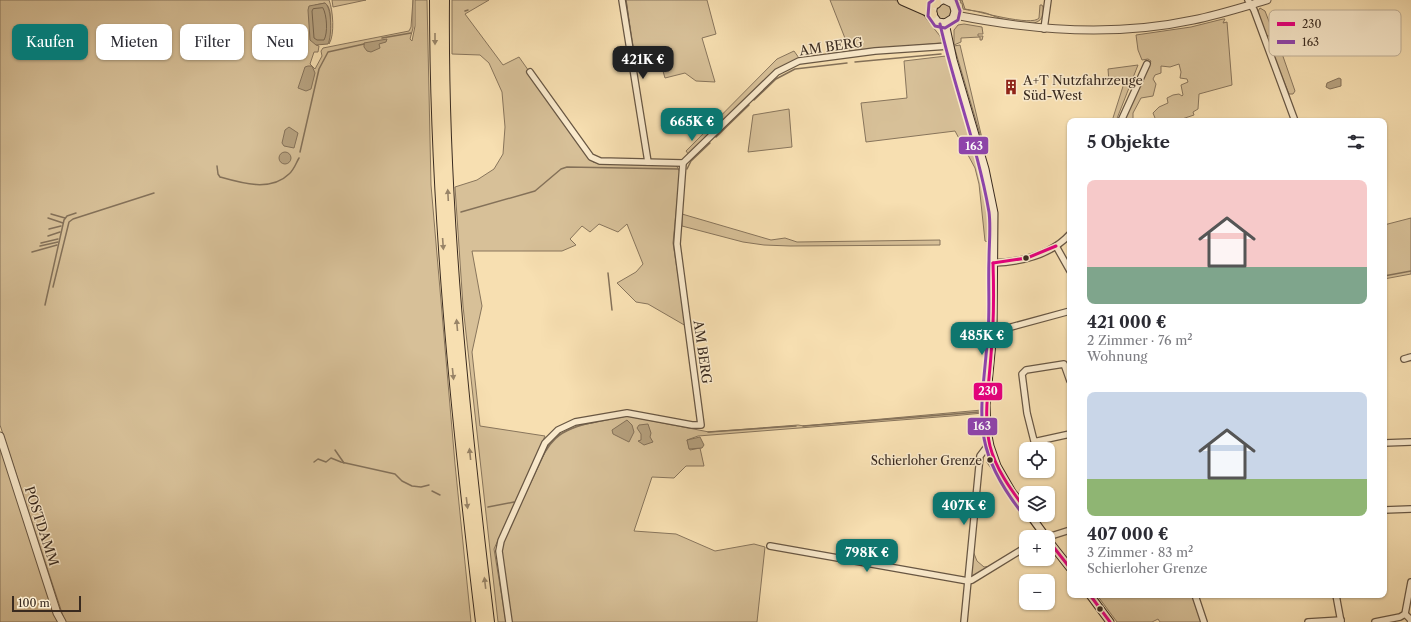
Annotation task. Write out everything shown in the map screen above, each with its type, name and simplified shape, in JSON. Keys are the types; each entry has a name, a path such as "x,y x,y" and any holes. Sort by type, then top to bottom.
{"highway":[{"path":"435,0 435,63 439,179 447,305 464,481 481,622"},
{"path":"444,0 444,98 455,296 463,391 489,622"},
{"path":"902,0 932,14"},
{"path":"912,4 941,1"}],"main road":[{"path":"955,15 1044,29 1077,31 1135,29 1192,20 1249,2 1267,0"},
{"path":"941,1 953,4 955,15 951,20 945,23 938,22 932,14 932,8 941,1"},
{"path":"945,23 950,46 991,191 994,213 993,332 986,405 990,446 1006,482 1019,500"},
{"name":"POSTDAMM","path":"0,436 57,613 62,622"},
{"path":"1055,548 1067,564"},
{"path":"1092,598 1110,622"}],"street":[{"path":"622,0 648,162"},
{"path":"1044,29 1048,0"},
{"path":"1249,2 1269,54"},
{"name":"AM BERG","path":"509,622 499,551 501,541 545,443 558,430 575,422 627,413 692,425 701,425 677,244 683,163 777,72 792,63 875,51 950,46"},
{"path":"1270,56 1294,118"},
{"path":"1122,118 1147,64"},
{"path":"530,72 591,157 600,161 683,163"},
{"path":"993,263 1027,258 1056,246 1067,237"},
{"path":"1056,246 1067,266"},
{"path":"993,332 1067,312"},
{"path":"1404,359 1411,357"},
{"path":"1067,372 1064,364 1026,370 1022,374 1027,413 1034,441 1067,435"},
{"path":"1387,443 1411,442"},
{"path":"964,622 980,456 986,448 990,446"},
{"path":"1387,510 1411,509"},
{"path":"1055,535 1067,531"},
{"path":"770,546 968,581 1019,551"},
{"path":"1375,622 1400,618 1405,614 1411,582"},
{"path":"1196,598 1204,622"},
{"path":"1308,622 1341,621 1337,598"},
{"path":"1405,614 1410,618 1411,622"}],"shaded area":[{"path":"0,0 329,0 333,22 332,35 329,44 330,11 325,3 315,5 316,45 319,46 318,52 314,52 310,64 315,69 322,56 321,51 323,48 409,31 411,27 413,0 413,28 410,39 412,41 415,26 415,0 427,0 431,185 455,464 471,622 65,622 0,425"},
{"path":"332,0 366,0 333,7"},
{"path":"452,0 489,0 465,14 503,65 519,57 593,162 676,165 680,172 673,243 686,326 648,304 636,302 617,283 636,272 643,264 627,224 618,232 599,224 590,232 582,226 570,239 576,245 562,251 472,251 482,306 472,352 480,426 545,436 494,549 506,622 498,622 463,306 455,187 477,180 494,169 503,154 505,127 502,92 489,63 480,55 452,54"},
{"path":"626,0 707,0 716,34 702,38 715,82 696,81 685,73 665,78 656,47 634,52"},
{"path":"830,0 895,0 921,12 940,36 942,43 850,51"},
{"path":"958,0 962,0 965,9 973,11 963,9 962,3 960,3 961,1"},
{"path":"941,4 947,4 952,9 950,18 947,20 941,20 936,15 936,9"},
{"path":"1040,5 1042,5 1043,8 1043,14 1040,20 1035,23 1028,24 990,15 1016,20 1034,20 1039,18"},
{"path":"1260,8 1265,11 1269,21 1269,36 1265,33 1258,11"},
{"path":"1225,19 1223,23 1227,22 1232,85 1199,94 1198,109 1193,112 1194,115 1185,118 1155,118 1153,113 1159,107 1168,103 1167,98 1173,95 1183,95 1181,85 1188,82 1187,79 1180,78 1181,72 1179,64 1170,67 1161,66 1161,73 1155,75 1153,79 1156,84 1153,96 1141,98 1133,113 1133,118 1124,118 1142,77 1151,61 1148,59 1142,60 1138,50 1136,35 1191,27"},
{"path":"964,24 982,27 983,34 978,34 978,36 983,36 982,40 980,40 980,37 961,38 961,42 954,45 954,30 958,25"},
{"path":"960,45 985,151 954,46"},
{"path":"794,51 799,58 775,70 689,155 686,151 777,59"},
{"path":"946,56 983,179 988,209 988,242 985,241 979,184 975,168 955,131 866,142 861,103 907,98 904,61"},
{"path":"1274,56 1283,56 1295,91 1293,94 1289,94"},
{"path":"1138,65 1117,118 1113,118 1125,80 1109,82 1108,69"},
{"path":"789,109 792,147 748,152 753,115"},
{"path":"682,214 771,240 785,238 797,242 940,240 940,245 764,245 743,242 682,226"},
{"path":"1411,218 1411,274 1387,278 1387,224"},
{"path":"982,410 983,413 698,436 687,440 690,450 700,448 704,466 686,466 674,478 652,477 634,531 676,534 715,551 754,544 765,547 757,622 511,622 501,553 503,542 548,446 560,434 577,426 627,416 709,432 798,425 804,426"},
{"path":"0,445 58,622 0,622"},
{"path":"973,551 977,561 984,567 991,566 972,576 971,574"},
{"path":"1099,598 1193,598 1201,622 1160,622 1158,619 1152,622 1117,622"}],"water":[{"path":"325,3 329,10 330,16 331,29 329,40 328,44 316,45 310,40 308,10 309,6"},
{"path":"387,39 386,42 379,44 380,48 371,52 367,51 364,47 364,43"},
{"path":"312,66 315,73 311,89 306,91 298,88 305,67"},
{"path":"1339,78 1341,79 1341,86 1330,89 1326,87 1327,83"},
{"path":"289,127 298,133 294,148 284,146 282,143 285,130"},
{"path":"283,152 287,152 291,158 287,164 283,164 279,160 279,156"},
{"path":"627,420 632,425 634,432 629,442 613,434 612,430"},
{"path":"648,424 651,433 650,437 653,442 644,445 638,441 641,440 641,434 637,428 639,425"},
{"path":"700,437 704,445 702,448 689,449 687,440"}],"waterway":[{"path":"626,0 633,53"},
{"path":"382,38 411,33"},
{"path":"300,152 319,69 328,52 364,44"},
{"path":"855,62 941,54"},
{"path":"754,100 776,79 795,69 847,63"},
{"path":"716,137 749,105"},
{"path":"687,169 691,161 710,143"},
{"path":"217,166 220,177 237,182 265,184 282,180 294,168 299,158"},
{"path":"461,212 535,191 561,169 567,167 678,169"},
{"path":"53,287 69,222 73,219 154,193"},
{"path":"45,305 64,220 67,216 76,213"},
{"path":"51,214 65,218"},
{"path":"48,218 63,223"},
{"path":"49,229 61,226"},
{"path":"48,236 60,232"},
{"path":"41,243 58,239"},
{"path":"40,246 58,242"},
{"path":"32,252 57,245"},
{"path":"1387,275 1411,271"},
{"path":"608,273 612,310"},
{"path":"803,426 979,412"},
{"path":"529,484 541,459 552,442 569,430 581,425 596,422"},
{"path":"708,432 796,426"},
{"path":"335,450 344,463"},
{"path":"314,462 318,459 326,462 331,458 341,462 395,474 402,481 412,486 421,487 429,485"},
{"path":"987,462 1036,530"},
{"path":"432,491 440,495"},
{"path":"488,507 514,502"}],"transit line":[{"name":"163","path":"933,0 929,3 928,16 935,26 945,28 958,20 960,11 956,0"},
{"name":"163","path":"940,24 979,164 989,212 989,315 983,385 982,427 986,447 993,467 1005,489 1019,509"},
{"name":"230","path":"993,263 1027,258 1056,246"},
{"name":"230","path":"993,263 994,298 988,389 988,435 990,446 1000,472 1019,500"},
{"name":"230","path":"1055,549 1067,564"},
{"name":"230","path":"1092,598 1110,622"}],"place":[{"name":"A+T Nutzfahrzeuge Süd-West","path":"1011,87"},
{"name":"Schierloher Grenze","path":"990,460"}]}
